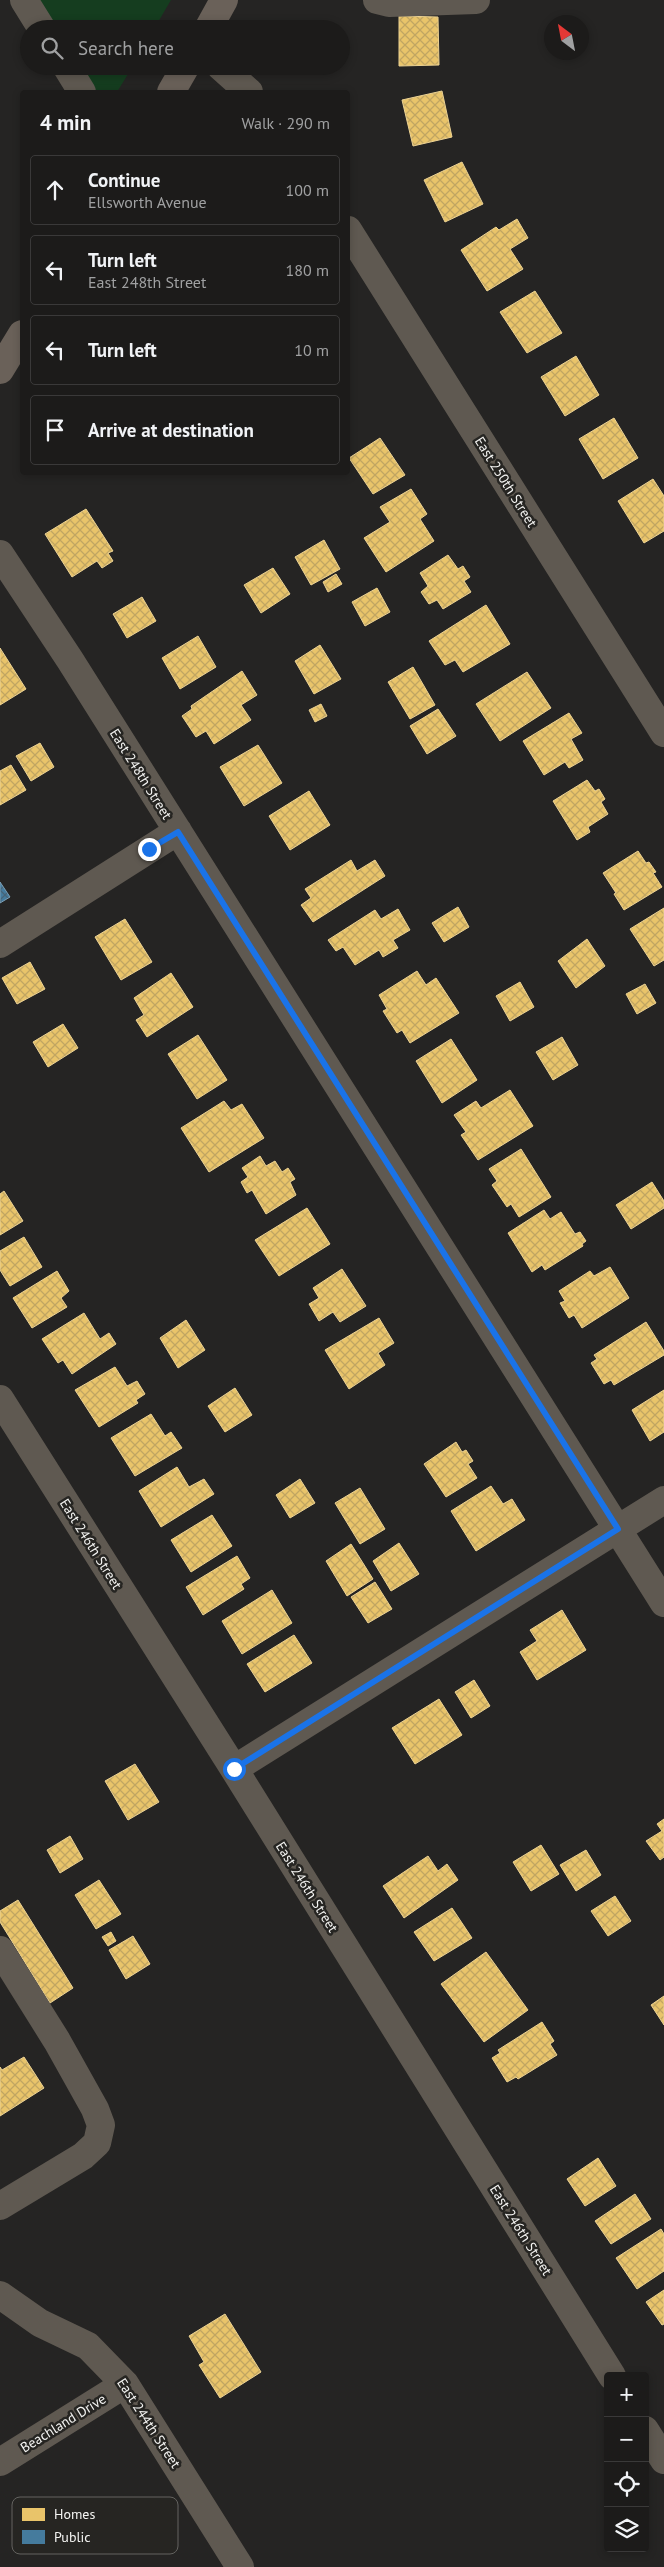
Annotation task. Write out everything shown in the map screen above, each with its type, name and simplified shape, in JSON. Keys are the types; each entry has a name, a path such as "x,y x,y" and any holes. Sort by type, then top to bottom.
{"main road":[{"path":"213,20 224,0"},
{"path":"172,90 181,75"},
{"path":"0,370 20,337"}],"street":[{"path":"24,0 36,20"},
{"path":"377,0 389,3 476,0"},
{"path":"72,75 81,90"},
{"path":"230,75 247,90"},
{"name":"East 250th Street","path":"350,233 664,733"},
{"name":"East 248th Street","path":"0,554 178,832 664,1604"},
{"path":"0,944 178,832"},
{"name":"East 246th Street","path":"0,1399 234,1769 610,2372"},
{"path":"234,1769 664,1500"},
{"path":"0,1950 57,2041 95,2109 101,2125 97,2143 83,2156 0,2206"},
{"name":"East 244th Street","path":"0,2296 40,2323 88,2346 125,2384 240,2567"},
{"name":"Beachland Drive","path":"0,2462 125,2384"},
{"path":"649,2436 664,2460"}],"green space":[{"path":"24,0 171,0 159,20 36,20"},
{"path":"72,75 127,75 118,90 81,90"}],"building: Homes":[{"path":"399,16 438,17 439,65 399,66"},
{"path":"442,91 452,137 413,146 402,100"},
{"path":"462,162 483,204 445,222 424,180"},
{"path":"517,219 528,238 510,249 523,269 487,291 461,250 496,227 499,230"},
{"path":"535,291 562,333 527,353 500,312"},
{"path":"576,356 599,395 565,416 541,377"},
{"path":"614,418 638,458 603,479 579,439"},
{"path":"380,438 405,475 373,494 350,457"},
{"path":"653,479 664,496 664,531 644,543 618,501"},
{"path":"411,489 427,514 420,519 434,541 386,572 364,538 390,522 380,507"},
{"path":"86,509 113,551 108,553 113,561 102,568 97,561 72,577 45,534"},
{"path":"324,540 340,569 311,585 295,557"},
{"path":"448,555 458,569 463,566 470,577 464,581 471,592 443,609 437,600 429,604 421,592 428,586 420,573"},
{"path":"273,568 290,594 261,613 244,585"},
{"path":"336,574 342,584 328,592 323,582"},
{"path":"377,588 390,612 365,626 352,602"},
{"path":"142,597 156,621 127,638 113,614"},
{"path":"486,605 510,644 463,672 455,660 445,665 429,641"},
{"path":"198,636 216,667 180,689 162,658"},
{"path":"320,645 341,679 314,694 295,661"},
{"path":"0,648 26,689 0,705"},
{"path":"413,667 435,705 410,719 388,682"},
{"path":"242,671 257,695 241,705 251,720 214,744 206,731 196,737 182,716 192,709 191,706"},
{"path":"527,672 551,708 500,741 476,704"},
{"path":"321,704 327,716 315,722 309,710"},
{"path":"438,709 456,736 427,754 410,726"},
{"path":"569,713 582,733 571,739 583,760 569,768 565,762 544,775 523,741"},
{"path":"40,743 54,767 31,781 16,756"},
{"path":"258,745 282,783 244,806 220,767"},
{"path":"11,765 26,790 0,805 0,771"},
{"path":"587,780 595,791 599,789 605,799 601,802 608,814 588,827 590,832 577,840 553,801"},
{"path":"309,791 330,825 290,850 269,816"},
{"path":"638,851 646,863 649,862 656,872 653,873 662,887 624,910 603,873"},
{"path":"351,860 357,871 375,860 385,876 313,922 301,905 311,898 305,889"},
{"path":"458,907 469,927 444,942 432,923"},
{"path":"664,908 664,960 654,966 630,929"},
{"path":"398,909 410,930 393,940 398,948 383,957 379,950 355,965 343,947 336,951 328,940 375,910 381,919"},
{"path":"125,919 152,962 121,980 95,937"},
{"path":"587,939 605,966 576,988 558,961"},
{"path":"30,962 45,989 17,1004 2,978"},
{"path":"417,971 426,985 436,978 459,1013 410,1043 402,1030 397,1033 383,1011 387,1009 379,995"},
{"path":"171,973 193,1007 147,1037 136,1020 144,1015 134,998"},
{"path":"520,982 534,1007 510,1021 496,996"},
{"path":"645,984 656,1003 637,1014 626,994"},
{"path":"63,1024 78,1048 48,1067 33,1042"},
{"path":"198,1035 227,1080 197,1099 168,1054"},
{"path":"562,1037 578,1065 553,1080 536,1052"},
{"path":"451,1039 477,1080 442,1103 416,1061"},
{"path":"510,1090 533,1126 478,1160 461,1135 466,1132 454,1115 476,1101 481,1108"},
{"path":"224,1101 231,1110 242,1104 264,1138 209,1172 181,1128"},
{"path":"521,1149 551,1197 519,1217 511,1204 507,1207 492,1185 497,1181 489,1169"},
{"path":"260,1156 266,1166 275,1161 282,1172 288,1168 295,1179 290,1182 296,1195 266,1214 252,1190 247,1193 241,1182 248,1177 242,1168"},
{"path":"652,1182 664,1201 664,1208 631,1229 616,1205"},
{"path":"4,1191 23,1221 0,1235 0,1194"},
{"path":"307,1208 330,1244 279,1276 255,1240"},
{"path":"544,1210 550,1219 561,1212 575,1234 580,1232 586,1241 582,1244 583,1246 545,1270 542,1265 532,1272 508,1233"},
{"path":"24,1237 42,1267 10,1286 0,1270 0,1251"},
{"path":"610,1267 629,1298 582,1328 574,1315 569,1318 560,1303 565,1301 559,1291 590,1271 594,1276"},
{"path":"342,1269 366,1306 340,1322 333,1312 319,1321 309,1304 319,1298 313,1288"},
{"path":"57,1271 69,1291 61,1298 67,1307 32,1328 13,1298"},
{"path":"84,1313 100,1339 109,1333 116,1344 72,1374 63,1360 58,1363 42,1339"},
{"path":"379,1318 394,1343 378,1353 385,1365 349,1389 325,1350"},
{"path":"186,1320 205,1350 178,1368 160,1338"},
{"path":"646,1322 664,1351 664,1355 614,1385 611,1380 604,1384 591,1363 597,1359 594,1355"},
{"path":"115,1367 127,1386 137,1381 145,1394 136,1400 138,1403 99,1427 75,1390"},
{"path":"235,1388 252,1415 225,1432 208,1406"},
{"path":"664,1390 664,1432 650,1441 632,1410"},
{"path":"151,1414 165,1436 171,1432 182,1448 135,1476 111,1438"},
{"path":"456,1442 462,1452 466,1450 473,1461 468,1464 477,1478 446,1497 424,1464"},
{"path":"177,1467 189,1487 204,1479 214,1494 161,1527 139,1491"},
{"path":"300,1479 315,1503 290,1518 276,1495"},
{"path":"491,1486 503,1504 512,1499 525,1520 476,1551 451,1511"},
{"path":"360,1488 385,1529 360,1544 335,1503"},
{"path":"212,1515 232,1546 191,1572 171,1540"},
{"path":"399,1543 419,1574 391,1591 373,1561"},
{"path":"351,1544 373,1579 347,1596 326,1561"},
{"path":"237,1556 250,1578 241,1584 244,1589 203,1615 186,1587"},
{"path":"375,1582 392,1609 368,1623 351,1597"},
{"path":"272,1590 292,1623 242,1654 222,1621"},
{"path":"562,1610 586,1650 537,1680 520,1652 537,1641 530,1630"},
{"path":"294,1635 312,1663 265,1692 247,1664"},
{"path":"474,1680 490,1706 471,1718 455,1692"},
{"path":"439,1699 462,1735 415,1764 392,1728"},
{"path":"135,1764 159,1802 128,1820 105,1781"},
{"path":"664,1819 664,1857 660,1860 646,1841 662,1831 657,1824"},
{"path":"70,1836 83,1859 60,1873 47,1850"},
{"path":"541,1845 559,1874 531,1891 513,1862"},
{"path":"586,1850 601,1875 576,1891 560,1865"},
{"path":"428,1856 438,1871 447,1864 458,1880 404,1918 383,1886"},
{"path":"99,1880 121,1914 96,1929 75,1895"},
{"path":"615,1896 631,1921 608,1936 591,1911"},
{"path":"18,1900 73,1988 50,2003 0,1922 0,1911"},
{"path":"452,1908 472,1938 434,1961 414,1932"},
{"path":"111,1932 116,1941 108,1946 102,1937"},
{"path":"133,1936 150,1964 126,1979 109,1950"},
{"path":"486,1952 528,2010 484,2042 441,1984"},
{"path":"664,1996 664,2025 651,2005"},
{"path":"542,2022 554,2041 550,2044 557,2055 518,2079 516,2077 507,2082 492,2058 500,2053 498,2050"},
{"path":"24,2057 44,2088 0,2116 0,2067 2,2070"},
{"path":"598,2158 616,2186 585,2206 567,2179"},
{"path":"635,2194 651,2219 611,2244 595,2221"},
{"path":"661,2229 664,2234 664,2271 637,2289 616,2258"},
{"path":"664,2290 664,2324 662,2325 646,2302"},
{"path":"225,2314 261,2372 220,2398 199,2365 204,2362 189,2336"}],"building: Public":[{"path":"0,882 10,897 0,903"}],"route":[{"path":"149,849 178,832 618,1529 234,1769"}]}
